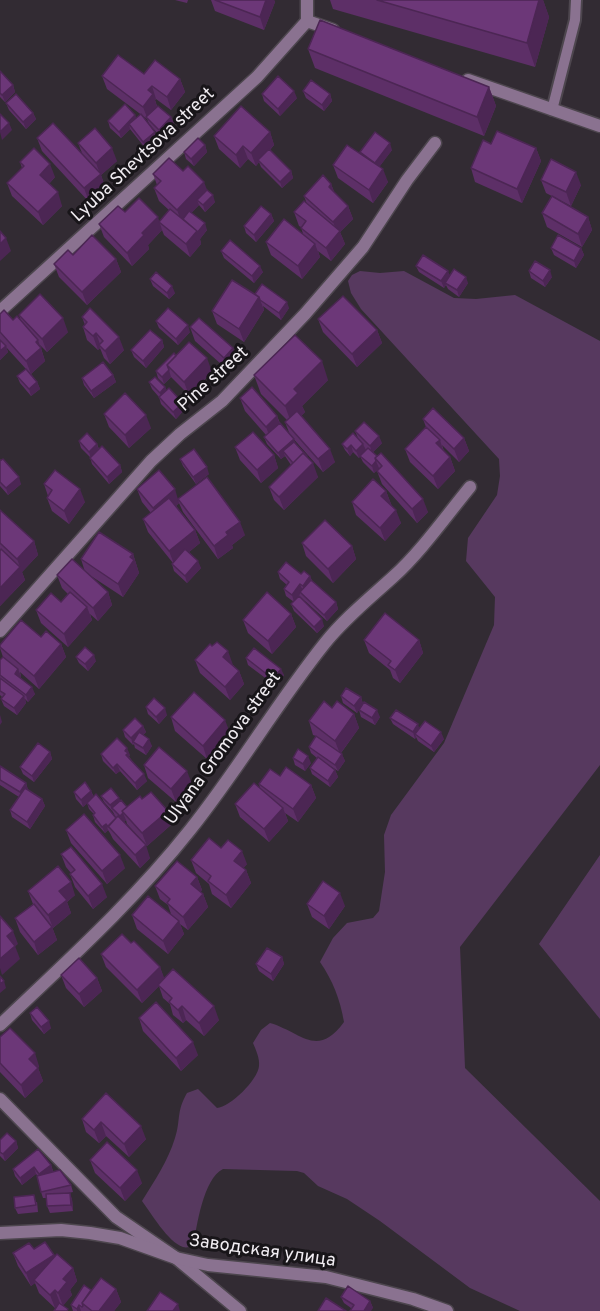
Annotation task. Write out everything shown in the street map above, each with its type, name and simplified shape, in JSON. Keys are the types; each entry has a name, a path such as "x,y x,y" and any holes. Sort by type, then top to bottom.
{"street":[{"path":"307,0 307,21 340,33"},
{"name":"Lyuba Shevtsova street","path":"0,310 256,77 307,21"},
{"path":"452,74 600,126"},
{"name":"Pine street","path":"0,631 144,468 180,434 222,401 305,314 363,247 407,180 435,143"},
{"name":"Ulyana Gromova street","path":"0,1025 122,909 160,867 191,829 281,699 341,624 394,576 470,487"},
{"path":"0,1099 116,1217 176,1258 240,1311"},
{"name":"Заводская улица","path":"0,1233 61,1230 120,1238 176,1258 208,1265 326,1277 413,1299 447,1311"}],"lane":[{"path":"552,110 575,20 576,0"}],"shaded area":[{"path":"360,271 380,273 404,271 454,298 476,299 515,295 600,341 600,765 460,947 465,1068 600,1201 600,1311 520,1311 470,1288 380,1221 347,1199 318,1186 304,1173 297,1171 223,1169 210,1182 199,1215 193,1246 189,1247 177,1244 160,1227 142,1201 169,1155 177,1132 181,1106 187,1093 198,1089 217,1108 236,1098 249,1085 257,1072 259,1060 253,1043 261,1030 270,1023 308,1040 317,1041 334,1033 344,1022 335,990 320,962 333,938 347,923 373,918 379,911 385,872 384,835 391,815 444,743 494,625 495,597 466,561 468,538 497,495 500,476 499,459 361,309 351,293 348,281 352,275"},
{"path":"600,855 600,1019 539,944"}],"building":[{"path":"215,0 266,0 260,17"},
{"path":"377,0 539,0 527,43"},
{"path":"320,20 489,87 477,117 308,49"},
{"path":"118,55 144,74 155,60 180,79 167,97 152,86 148,90 153,94 143,107 102,76"},
{"path":"0,71 13,85 2,95 0,93"},
{"path":"278,76 294,91 278,109 262,94"},
{"path":"311,80 330,94 322,105 303,91"},
{"path":"16,94 33,113 23,122 6,103"},
{"path":"125,104 135,115 119,132 108,121"},
{"path":"158,106 171,117 159,130 146,117"},
{"path":"241,106 270,132 251,153 243,146 236,155 214,136"},
{"path":"0,114 9,123 0,132"},
{"path":"141,114 155,132 143,142 129,124"},
{"path":"53,123 101,174 84,188 37,138"},
{"path":"95,128 112,148 96,163 78,143"},
{"path":"497,131 536,148 517,189 471,168 483,140 491,144"},
{"path":"375,132 390,143 375,163 360,152"},
{"path":"198,138 205,145 191,159 184,152"},
{"path":"347,145 383,169 369,190 333,165"},
{"path":"34,148 50,164 40,175 58,192 38,212 7,183 24,166 20,162"},
{"path":"269,149 291,171 280,182 258,160"},
{"path":"169,158 183,171 188,166 204,182 177,210 154,188 161,181 153,174"},
{"path":"551,159 576,172 566,192 541,180"},
{"path":"323,175 331,184 329,187 348,206 333,222 304,196"},
{"path":"207,190 213,195 203,205 197,200"},
{"path":"552,196 588,217 578,234 542,213"},
{"path":"139,198 158,217 127,253 99,224 118,206 125,212"},
{"path":"304,201 340,231 326,248 301,228 306,221 294,212"},
{"path":"261,206 271,214 254,235 244,226"},
{"path":"170,209 197,231 186,244 159,222"},
{"path":"189,211 205,223 197,233 183,219"},
{"path":"284,219 315,244 298,266 266,242"},
{"path":"0,231 6,238 0,244"},
{"path":"92,235 116,259 82,292 54,264 68,250 73,255"},
{"path":"558,235 581,248 574,261 551,248"},
{"path":"230,240 260,266 252,276 221,251"},
{"path":"423,255 448,271 441,281 416,266"},
{"path":"535,261 550,270 543,281 529,271"},
{"path":"454,269 466,277 457,290 445,283"},
{"path":"156,272 172,286 167,293 150,279"},
{"path":"232,280 259,297 239,329 212,311"},
{"path":"262,284 287,302 279,313 255,294"},
{"path":"40,294 63,318 42,339 19,315"},
{"path":"343,296 377,330 352,354 318,319"},
{"path":"90,308 119,337 105,351 99,345 103,341 96,333 93,336 83,327 87,322 82,317"},
{"path":"168,308 188,325 176,339 156,321"},
{"path":"4,310 13,320 17,316 38,340 36,342 41,348 26,361 0,332 0,314"},
{"path":"199,318 233,348 224,358 190,327"},
{"path":"150,330 162,340 143,361 131,350"},
{"path":"295,335 322,361 294,389 298,393 285,406 254,375"},
{"path":"0,340 6,346 0,351"},
{"path":"189,342 207,358 184,382 167,365"},
{"path":"174,353 176,356 167,365 169,370 162,377 156,371"},
{"path":"103,362 113,375 91,391 82,378"},
{"path":"26,369 37,382 29,389 17,376"},
{"path":"155,377 165,387 160,393 149,382"},
{"path":"252,387 277,416 266,427 240,398"},
{"path":"169,388 183,403 173,412 159,397"},
{"path":"125,393 146,415 125,435 104,414"},
{"path":"433,408 464,438 454,449 423,419"},
{"path":"297,411 330,449 318,459 285,422"},
{"path":"364,422 379,436 370,446 355,431"},
{"path":"280,423 294,439 278,453 264,437"},
{"path":"426,427 440,440 436,443 450,457 433,476 405,449"},
{"path":"253,432 274,455 257,470 235,447"},
{"path":"87,433 97,444 89,452 79,441"},
{"path":"353,433 363,444 356,451 351,445 347,449 342,444"},
{"path":"294,442 307,456 303,453 293,463 283,451"},
{"path":"102,446 120,465 107,477 90,458"},
{"path":"368,448 377,456 372,466 360,456"},
{"path":"194,449 207,467 193,477 180,459"},
{"path":"303,453 313,463 279,497 269,487"},
{"path":"381,453 423,499 412,509 377,471 382,466 375,458"},
{"path":"3,459 19,477 6,488 0,482 0,461"},
{"path":"55,470 80,489 64,511 47,498 52,490 44,484"},
{"path":"159,470 175,489 153,508 137,489"},
{"path":"207,477 240,522 226,532 228,535 214,546 178,499"},
{"path":"373,479 386,491 381,496 396,510 380,528 352,502"},
{"path":"169,498 195,530 169,551 143,519"},
{"path":"0,510 34,541 17,559 0,543"},
{"path":"325,520 352,546 328,569 302,543"},
{"path":"99,532 133,554 130,557 134,560 118,584 81,559"},
{"path":"1,549 20,567 0,588 0,551"},
{"path":"185,549 198,561 185,576 172,564"},
{"path":"72,559 108,592 93,608 57,575"},
{"path":"286,562 301,574 304,571 310,576 292,595 284,589 289,582 278,572"},
{"path":"311,580 336,602 324,615 300,592"},
{"path":"70,592 87,607 64,634 36,610 51,593 61,602"},
{"path":"267,592 291,614 268,641 243,620"},
{"path":"299,596 322,619 314,627 291,604"},
{"path":"385,613 419,640 395,670 388,665 391,661 364,640"},
{"path":"21,620 41,637 46,631 61,644 34,676 0,647"},
{"path":"217,642 228,651 223,657 239,671 225,687 195,660 210,644 212,646"},
{"path":"85,647 94,655 85,664 76,657"},
{"path":"254,648 281,669 273,679 246,658"},
{"path":"3,657 18,669 15,674 32,687 26,695 0,675 0,660"},
{"path":"0,678 24,696 14,708 1,699 5,694 0,691"},
{"path":"346,688 361,697 354,706 341,696"},
{"path":"194,692 225,720 203,746 171,717"},
{"path":"154,698 165,708 156,717 146,707"},
{"path":"324,701 332,708 337,701 354,714 335,741 309,721"},
{"path":"364,702 377,710 372,718 359,710"},
{"path":"396,710 418,724 413,732 390,718"},
{"path":"135,718 143,726 131,738 123,730"},
{"path":"425,721 441,732 431,746 415,734"},
{"path":"139,732 149,739 143,748 133,742"},
{"path":"316,736 342,754 335,765 309,747"},
{"path":"117,738 127,748 126,755 144,774 135,783 117,764 113,768 101,754"},
{"path":"38,743 50,752 32,776 20,767"},
{"path":"159,747 187,771 171,789 144,765"},
{"path":"298,749 308,756 303,764 293,758"},
{"path":"318,757 335,770 328,781 310,768"},
{"path":"0,766 26,783 20,792 0,780"},
{"path":"286,767 311,785 293,809 259,784 270,769 280,776"},
{"path":"85,782 91,791 81,800 74,792"},
{"path":"254,783 283,808 264,829 235,804"},
{"path":"25,788 42,799 27,822 10,810"},
{"path":"111,788 119,798 110,805 101,796"},
{"path":"151,792 168,811 142,833 122,811 140,796 142,799"},
{"path":"96,794 116,818 108,827 106,824 102,827 87,803"},
{"path":"121,800 127,807 120,816 112,808"},
{"path":"84,814 120,855 102,871 66,830"},
{"path":"118,816 146,845 135,855 108,826"},
{"path":"209,838 221,848 228,840 242,851 234,861 246,870 226,895 208,881 211,876 191,860"},
{"path":"71,847 102,884 88,896 70,874 75,870 61,854"},
{"path":"177,861 197,877 191,884 203,894 183,917 167,903 170,899 155,886"},
{"path":"58,866 71,882 59,891 67,900 48,915 28,891"},
{"path":"323,881 340,893 324,916 307,904"},
{"path":"148,896 179,921 163,941 132,915"},
{"path":"34,904 52,927 34,942 15,918"},
{"path":"0,916 13,931 7,936 15,946 0,959"},
{"path":"122,934 131,943 134,941 160,967 137,990 101,954"},
{"path":"267,948 282,957 271,974 256,964"},
{"path":"79,958 97,978 79,994 61,975"},
{"path":"173,969 214,1006 199,1023 182,1006 178,1010 169,1002 172,998 158,985"},
{"path":"156,1002 193,1042 176,1058 139,1018"},
{"path":"37,1007 49,1021 41,1027 30,1013"},
{"path":"10,1028 35,1053 29,1059 38,1068 21,1085 0,1063 0,1037"},
{"path":"106,1093 141,1126 124,1144 101,1122 94,1130 82,1119"},
{"path":"7,1133 16,1141 3,1154 0,1152 0,1140"},
{"path":"107,1142 137,1170 120,1188 90,1160"},
{"path":"38,1149 51,1165 39,1174 34,1167 20,1178 13,1169"},
{"path":"60,1170 71,1185 41,1192 37,1176"},
{"path":"70,1193 71,1205 47,1206 46,1194"},
{"path":"34,1195 36,1205 15,1208 14,1197"},
{"path":"45,1242 54,1255 26,1273 13,1253 29,1243 34,1249"},
{"path":"57,1254 73,1268 63,1279 67,1282 58,1293 55,1290 50,1295 34,1280"},
{"path":"101,1278 116,1289 99,1311 92,1311 82,1303"},
{"path":"84,1285 91,1290 82,1303 83,1306 79,1305 77,1309 71,1305"},
{"path":"348,1286 370,1301 364,1311 350,1311 354,1305 341,1297"},
{"path":"160,1292 178,1304 173,1311 147,1311"},
{"path":"326,1298 346,1311 318,1311"},
{"path":"59,1303 68,1309 67,1311 54,1311"}]}
